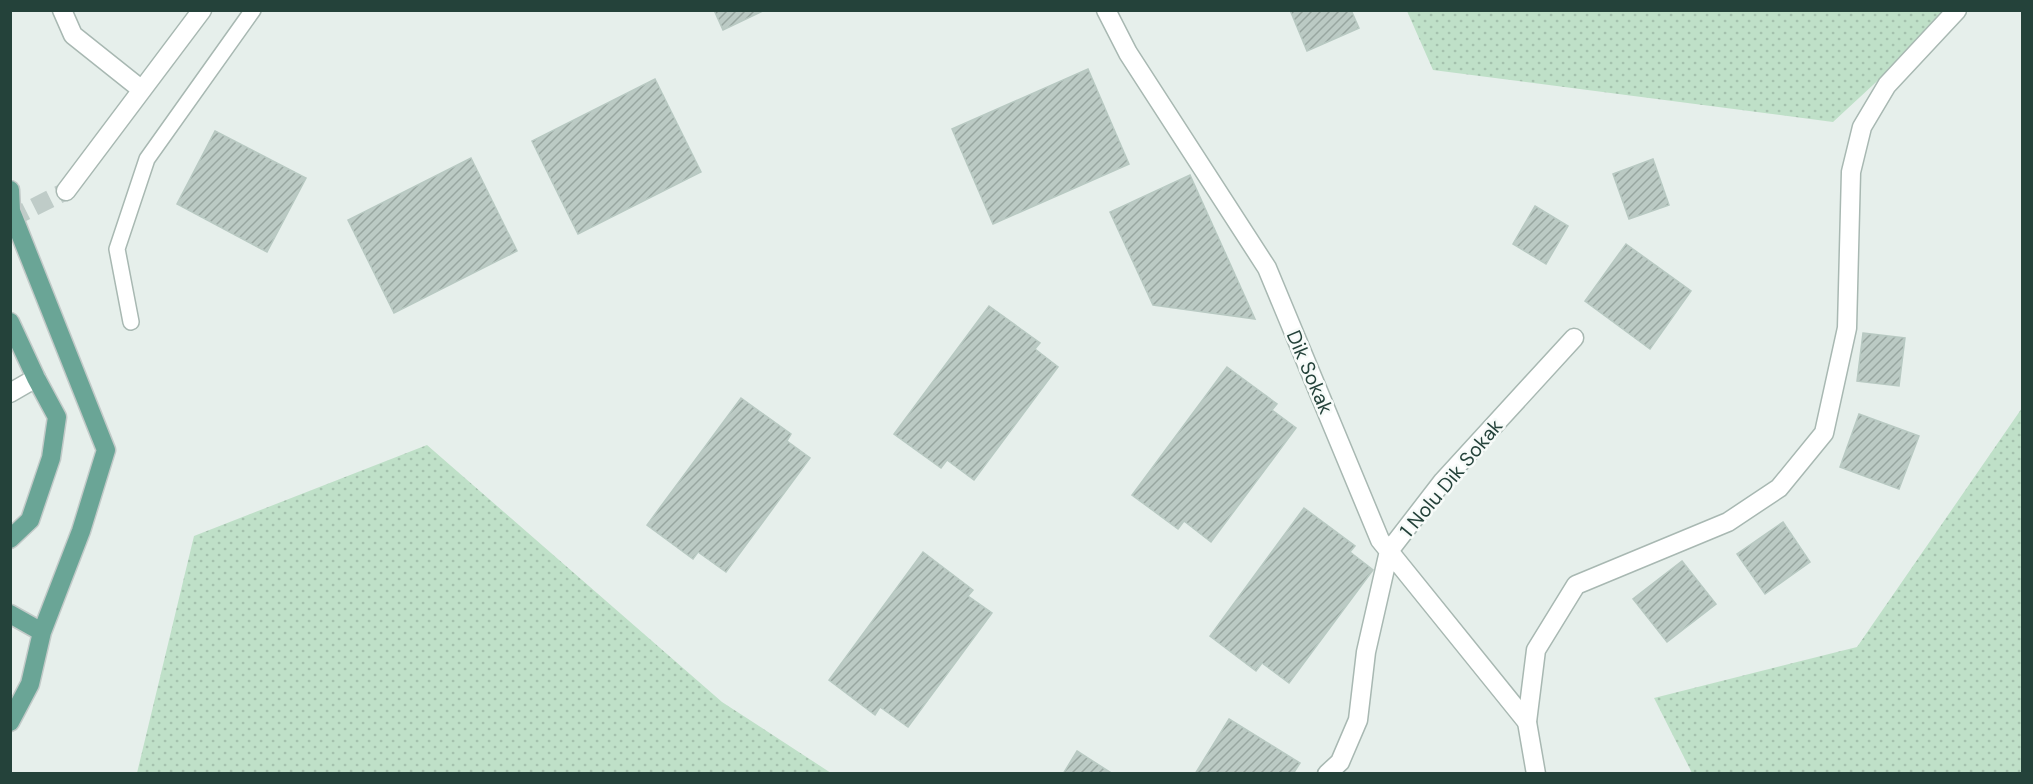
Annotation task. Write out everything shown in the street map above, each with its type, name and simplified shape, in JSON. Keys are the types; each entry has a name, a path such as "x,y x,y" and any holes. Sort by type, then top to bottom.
{"main road":[{"path":"10,190 11,211 106,450 81,531 42,632 30,684 10,722"},
{"path":"10,322 57,417 51,458 30,520 10,539"},
{"path":"10,614 42,632"}],"street":[{"path":"62,10 73,35 142,90"},
{"path":"66,191 202,10"},
{"name":"Dik Sokak","path":"1106,10 1128,53 1267,268 1380,540 1527,722"},
{"path":"1536,774 1527,722 1536,650 1576,585 1728,522 1779,488 1824,433 1847,328 1851,172 1862,127 1887,85 1957,10"},
{"name":"1 Nolu Dik Sokak","path":"1326,774 1340,762 1358,720 1366,652 1389,552 1443,481 1574,338"},
{"path":"10,393 36,378"}],"lane":[{"path":"131,322 117,249 147,159 253,10"}],"green space":[{"path":"1407,11 1953,11 1833,122 1433,70"},
{"path":"2022,408 2022,773 1692,773 1654,698 1857,647"},
{"path":"427,445 722,702 831,773 137,773 194,536"}],"building":[{"path":"714,10 765,10 723,30"},
{"path":"1290,10 1351,10 1359,28 1307,51"},
{"path":"1088,69 1129,164 993,224 952,129"},
{"path":"655,79 701,172 578,234 532,141"},
{"path":"215,131 306,178 267,252 177,204"},
{"path":"471,158 517,251 394,313 348,220"},
{"path":"1653,159 1669,205 1629,219 1613,174"},
{"path":"1190,175 1255,319 1153,305 1110,212"},
{"path":"1535,206 1568,226 1546,264 1513,244"},
{"path":"1626,244 1691,291 1650,349 1585,301"},
{"path":"989,306 1040,343 1035,349 1058,367 974,480 947,460 941,468 894,434"},
{"path":"1863,333 1905,338 1899,386 1857,381"},
{"path":"1227,367 1277,404 1272,410 1296,428 1211,542 1184,521 1178,529 1132,495"},
{"path":"741,398 791,434 787,441 810,458 726,572 698,552 693,559 647,525"},
{"path":"1859,414 1919,436 1899,489 1840,467"},
{"path":"1304,508 1355,546 1350,552 1373,570 1289,683 1262,663 1256,671 1210,636"},
{"path":"1783,522 1810,562 1765,594 1737,554"},
{"path":"923,552 973,590 968,596 992,613 908,727 880,707 875,715 829,680"},
{"path":"1682,561 1716,604 1667,642 1633,599"},
{"path":"1229,719 1300,763 1293,774 1195,774"},
{"path":"1077,751 1113,774 1063,774"}],"tunnel":[{"path":"10,219 66,191"}]}
